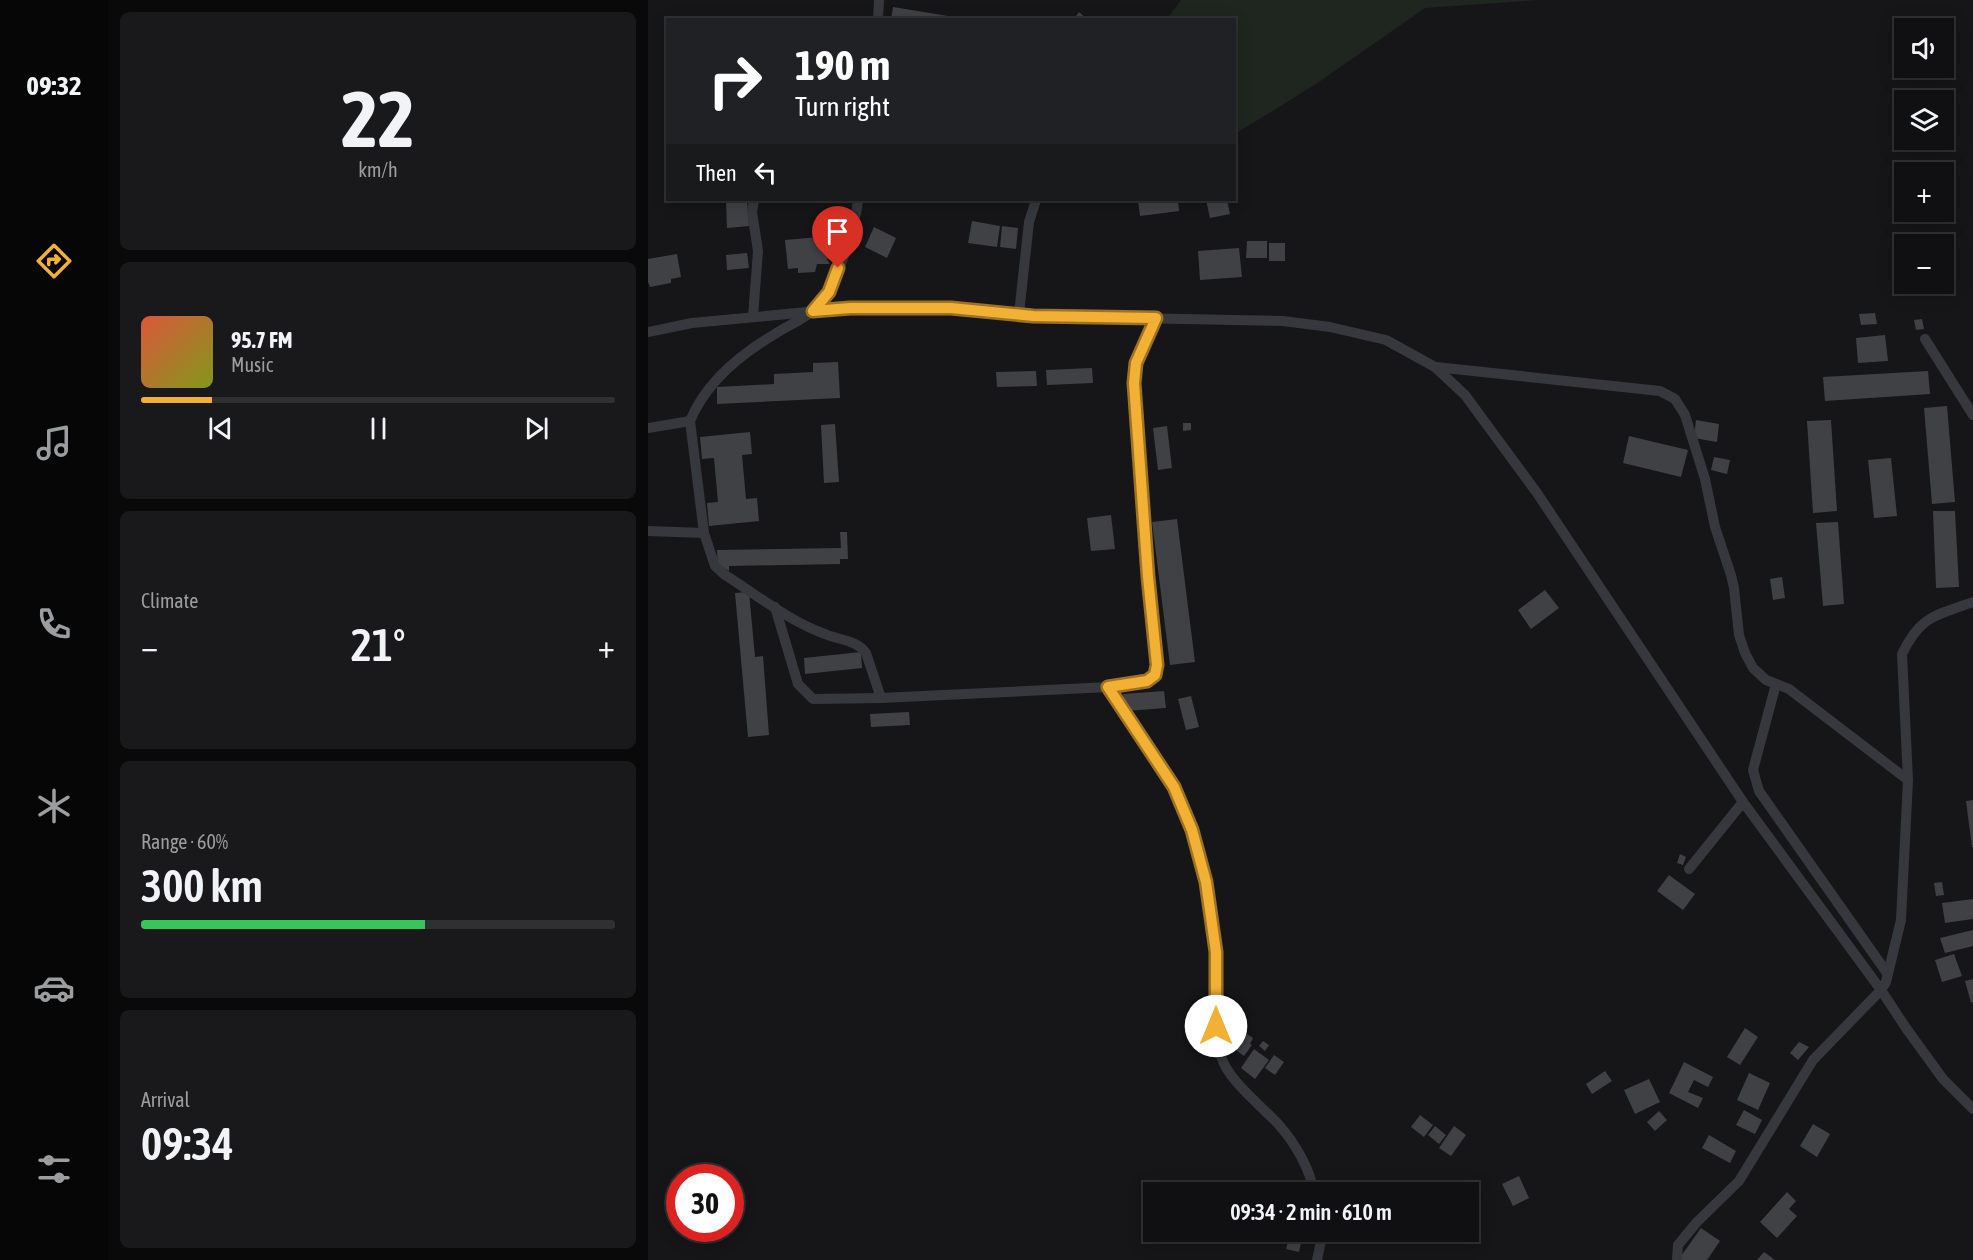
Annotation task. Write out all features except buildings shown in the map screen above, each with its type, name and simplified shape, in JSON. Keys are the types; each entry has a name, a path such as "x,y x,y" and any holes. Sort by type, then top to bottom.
{"street":[{"path":"878,18 879,0"},
{"path":"753,317 758,251 752,212 754,201"},
{"path":"858,201 852,230 829,292 813,311 740,356 710,387 696,406 690,421 705,534 715,566 797,622 861,647 866,653 882,698"},
{"path":"1019,314 1029,222 1036,201"},
{"path":"648,332 692,323 850,308 951,308 1019,314 1283,321 1330,327 1386,340 1435,368 1465,395 1537,493 1743,802 1881,990 1943,1079 1973,1109"},
{"path":"775,607 798,684 813,699 882,698 1108,687 1147,681 1155,675 1157,665 1148,577 1134,383 1136,363 1156,318"},
{"path":"1925,339 1973,415"},
{"path":"1435,368 1660,391 1675,399 1685,415 1705,479 1715,526 1734,588 1738,635 1753,668 1766,680 1790,689 1908,780"},
{"path":"648,428 690,421"},
{"path":"648,531 705,534"},
{"path":"1677,1260 1678,1245 1697,1222 1739,1181 1813,1060 1881,990 1886,982 1901,920 1908,780 1902,654 1911,635 1927,619 1973,602"},
{"path":"1776,684 1753,770 1759,791 1887,973"},
{"path":"1108,687 1174,787 1192,830 1206,882 1216,952 1216,1026 1222,1058 1237,1082 1291,1140 1310,1182"},
{"path":"1689,869 1743,802"},
{"path":"1317,1260 1321,1242"}],"shaded area":[{"path":"1181,0 1539,0 1425,8 1316,84 1236,133 1236,18 1168,18"}],"route":[{"path":"838,268 829,292 813,311 850,308 951,308 1033,316 1156,318 1136,363 1134,383 1148,577 1157,665 1155,675 1147,681 1108,687 1174,787 1192,830 1206,882 1216,952 1216,1026"}]}
